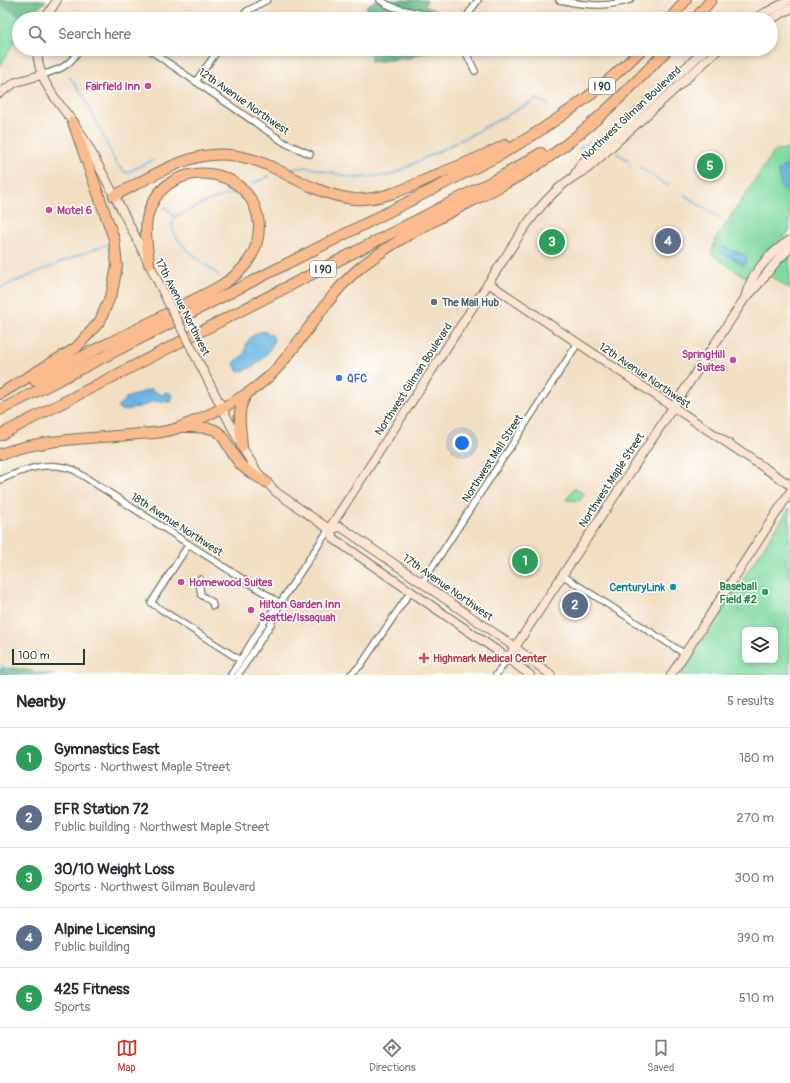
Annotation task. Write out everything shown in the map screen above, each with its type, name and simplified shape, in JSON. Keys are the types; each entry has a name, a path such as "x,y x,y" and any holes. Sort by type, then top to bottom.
{"highway":[{"path":"676,12 686,0"},
{"path":"701,12 711,0"},
{"name":"I 90","path":"0,410 500,155 558,119 608,80 634,56"},
{"name":"I 90","path":"0,435 504,175 572,133 633,84 661,56"},
{"path":"242,447 239,409 241,402 279,366 324,306 350,277 363,266 409,236 495,190 553,154 569,143 633,84"},
{"path":"114,196 187,159 219,154 246,157 258,161 306,185 337,196 355,199 379,197 393,193 454,168 558,119"},
{"path":"0,394 76,348 100,321 112,292 117,266 114,239 73,122"},
{"path":"0,399 230,280 247,263 258,240 258,220 256,211 247,194 233,181 207,173 190,174 173,180 162,190 153,202 147,221 149,264"},
{"path":"179,427 251,391"},
{"path":"0,454 17,448 51,441 157,432 179,427 206,427 218,431 224,437 241,464 266,482"}],"street":[{"path":"49,12 57,0"},
{"path":"246,12 268,0"},
{"path":"380,0 396,8 416,12"},
{"path":"470,12 478,0"},
{"path":"559,0 584,5 612,4 630,0"},
{"path":"767,12 790,0"},
{"path":"778,15 790,9"},
{"name":"17th Avenue Northwest","path":"38,56 41,75 49,91 73,122 114,196 242,447 258,473 286,499 328,529 334,539 508,658 530,675"},
{"path":"0,93 16,82 63,68 71,62 75,56"},
{"name":"12th Avenue Northwest","path":"158,56 285,143 310,154"},
{"path":"196,82 214,56"},
{"path":"467,56 475,72"},
{"name":"Northwest Gilman Boulevard","path":"575,175 581,164 590,155 698,56"},
{"name":"Northwest Gilman Boulevard","path":"238,675 271,624 280,604 328,529 488,283 538,210 575,175 587,169 711,56"},
{"name":"Northwest Maple Street","path":"745,298 747,288 762,265 790,240"},
{"name":"Northwest Maple Street","path":"496,675 745,298 753,292 775,262 790,249"},
{"name":"12th Avenue Northwest","path":"488,283 790,485"},
{"name":"Northwest Mall Street","path":"422,583 578,343"},
{"name":"18th Avenue Northwest","path":"0,480 30,468 47,466 60,466 80,473 280,604"},
{"path":"671,675 790,492"},
{"name":"17th Avenue Northwest","path":"328,529 341,528 515,647 550,675"},
{"path":"189,544 151,603 240,660"},
{"path":"562,575 685,654"},
{"path":"200,579 201,595 212,602 213,606"},
{"path":"350,675 361,665 411,591"},
{"name":"Northwest Gilman Boulevard","path":"231,675 268,616 280,604"}],"green space":[{"path":"0,0 40,0 32,12 12,12 12,46 0,66"},
{"path":"0,0 46,0 33,12 14,12 0,4"},
{"path":"375,0 427,0 425,6 440,12 370,12 366,7"},
{"path":"371,56 416,56 410,58 371,62"},
{"path":"790,149 790,231 765,252 745,277 711,254 716,238 775,150"},
{"path":"790,255 790,289 770,276"},
{"path":"574,488 584,494 580,501 566,500"},
{"path":"790,507 790,675 680,675"},
{"path":"13,668 55,675 0,675 0,669"}],"water":[{"path":"790,163 790,193 788,193 781,187 778,171"},
{"path":"726,247 745,256 747,258 746,263 742,265 735,259 721,253 722,248"},
{"path":"264,331 272,335 274,339 265,356 249,369 237,371 234,363 245,353 246,345 252,336"},
{"path":"151,389 162,395 165,392 170,393 173,397 170,402 152,401 146,405 123,411 117,407 126,398"}],"waterway":[{"path":"70,77 85,99 117,165 126,173 153,160"},
{"path":"290,169 307,167 355,178 391,175 465,138 537,99 549,105"},
{"path":"578,148 591,141 595,142"},
{"path":"616,153 630,161"},
{"path":"640,167 668,186"},
{"path":"252,184 269,176"},
{"path":"219,276 187,250 174,233 172,225 175,217 208,201 236,192"},
{"path":"684,195 721,219"},
{"path":"165,207 175,217"},
{"path":"730,224 737,226"},
{"path":"0,288 108,244"},
{"path":"0,665 17,675"}],"place":[{"name":"Fairfield Inn","path":"148,86"},
{"name":"425 Fitness","path":"710,166"},
{"name":"Motel 6","path":"49,210"},
{"name":"Alpine Licensing","path":"668,241"},
{"name":"30/10 Weight Loss","path":"552,242"},
{"name":"The Mail Hub","path":"434,302"},
{"name":"SpringHill Suites","path":"733,360"},
{"name":"QFC","path":"339,378"},
{"name":"Gymnastics East","path":"525,561"},
{"name":"Homewood Suites","path":"181,582"},
{"name":"CenturyLink","path":"673,587"},
{"name":"Baseball Field #2","path":"765,592"},
{"name":"EFR Station 72","path":"575,605"},
{"name":"Hilton Garden Inn Seattle/Issaquah","path":"251,610"},
{"name":"Highmark Medical Center","path":"424,658"}]}
